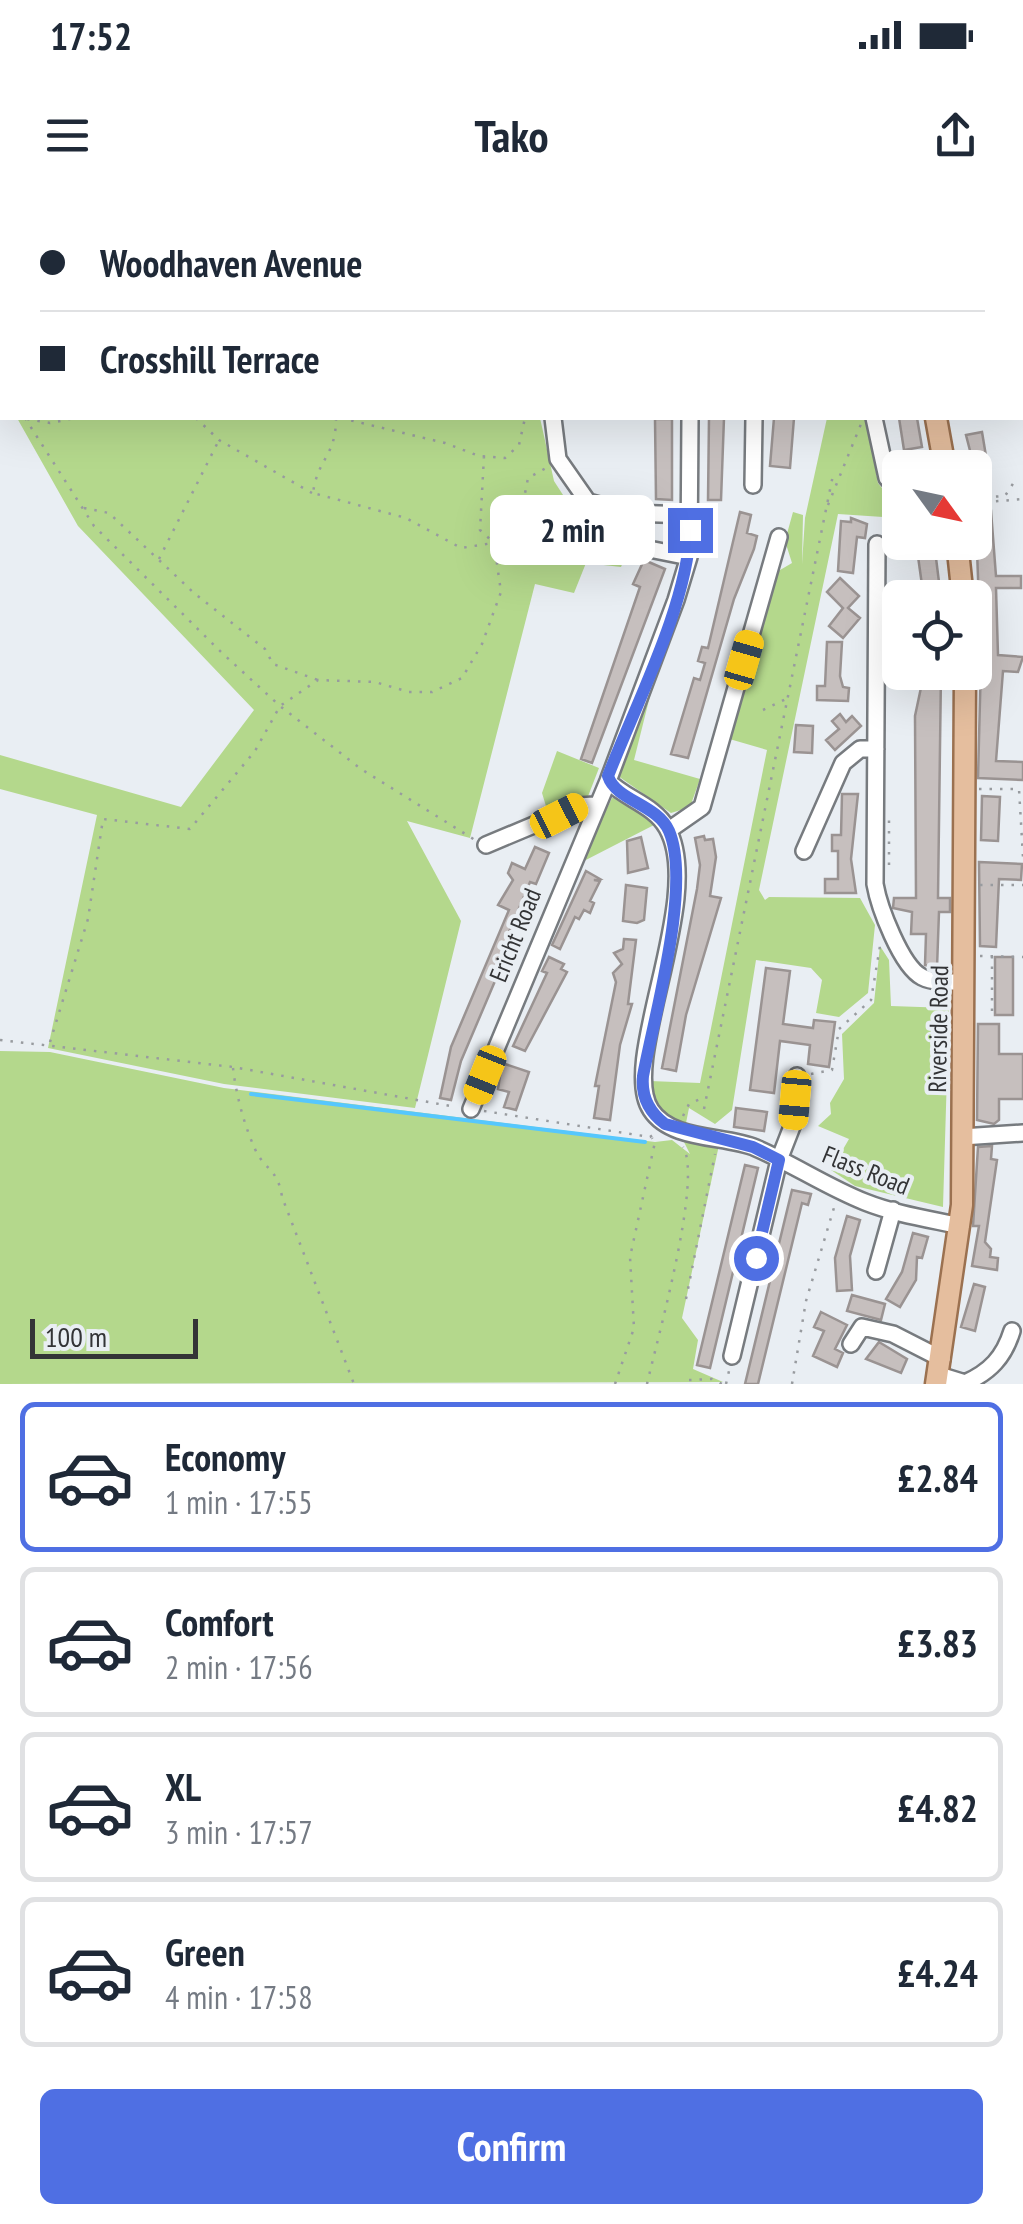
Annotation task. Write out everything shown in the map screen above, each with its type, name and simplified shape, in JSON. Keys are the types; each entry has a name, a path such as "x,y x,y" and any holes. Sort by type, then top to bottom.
{"main road":[{"path":"936,420 941,450"},
{"name":"Riverside Road","path":"939,1373 961,1226 965,690"}],"street":[{"path":"553,420 558,459 588,502 602,510 690,515"},
{"path":"654,550 690,557 690,420"},
{"path":"753,485 754,420"},
{"path":"874,420 882,455"},
{"path":"668,830 702,807 781,558 779,536"},
{"path":"877,544 869,665 876,749 875,884 884,919 916,974 928,981 963,982"},
{"name":"Ericht Road","path":"471,1109 594,806 608,781 690,557"},
{"path":"804,851 843,763 860,749 876,749"},
{"path":"608,781 657,814 668,830 677,889 642,1082 648,1105 673,1124"},
{"path":"486,845 579,806 594,806"},
{"path":"732,1356 779,1160 793,1124 797,1076"},
{"name":"Flass Road","path":"673,1124 753,1147 892,1210 961,1226"},
{"path":"962,1137 1023,1133"},
{"path":"876,1272 892,1210"},
{"path":"852,1344 862,1327 893,1334 939,1373 965,1384 982,1376 1004,1340"}],"path":[{"path":"26,420 82,508 146,581 280,706 361,769 486,845"},
{"path":"35,420 65,420"},
{"path":"198,420 218,440 314,493 406,518 461,548 494,543 520,519 528,478 558,459"},
{"path":"314,493 316,472 336,444 338,420"},
{"path":"346,420 484,456 506,458 516,451 524,420"},
{"path":"826,510 862,420"},
{"path":"159,559 218,440"},
{"path":"82,508 109,513 265,649 273,664 318,680 375,682 409,692 432,692 462,678 482,644 500,592 494,543 480,530 484,456"},
{"path":"704,1109 833,474"},
{"path":"992,498 1005,496 1016,479"},
{"path":"992,500 1023,499"},
{"path":"50,1042 88,920 103,819 190,828 255,751 280,706 318,680"},
{"path":"763,710 783,698 787,700"},
{"path":"964,788 1019,789 1023,857"},
{"path":"970,886 1023,885"},
{"path":"797,1076 832,1070 839,1029 871,1000 884,919"},
{"path":"964,956 1023,956"},
{"path":"992,956 992,1018"},
{"path":"0,1040 50,1042 233,1067 650,1137 655,1142 630,1257 634,1328 615,1384"},
{"path":"233,1067 235,1090 256,1152 279,1176 282,1197 354,1384"},
{"path":"650,1137 673,1124 689,1104 707,1097"},
{"path":"686,1300 719,1138"},
{"path":"647,1384 688,1198 691,1164 678,1141"},
{"path":"792,1384 806,1302 840,1189"},
{"path":"689,1380 712,1379 724,1384 732,1356"}],"green space":[{"path":"18,420 540,420 554,481 574,512 637,527 621,567 586,563 574,593 535,584 470,838 407,821 461,921 415,1108 224,1084 48,1048 97,815 0,789 0,755 181,807 254,710 78,526"},
{"path":"827,420 866,420 882,488 882,517 838,514 759,890 765,900 860,898 875,925 868,993 839,1017 816,1013 822,980 811,968 756,960 732,1110 715,1124 689,1108 686,1123 660,1109 650,1081 700,1083 767,750 726,738 775,573 792,563 785,541 793,512 803,515 802,564 805,518"},
{"path":"652,688 634,760 700,779 690,807 671,813 618,776"},
{"path":"557,751 599,768 587,799 549,816 542,793"},
{"path":"612,798 621,798 654,825 580,863"},
{"path":"880,946 889,960 891,1006 949,1008 943,1207 855,1186 831,1170 849,1139 818,1126 831,1114 830,1103 844,1079 842,1034 874,1003"},
{"path":"0,1051 50,1052 224,1088 655,1142 672,1140 690,1154 682,1138 719,1145 682,1318 698,1340 693,1369 723,1382 0,1384"}],"building":[{"path":"655,420 672,420 672,500 656,499"},
{"path":"709,420 724,420 721,500 708,500"},
{"path":"774,420 794,420 790,468 770,466"},
{"path":"899,420 917,420 922,447 904,450"},
{"path":"982,432 985,450 970,450 966,435"},
{"path":"740,512 751,515 747,533 757,536 754,549 734,599 688,758 671,754 694,678 700,680 705,663 698,661 702,647 708,648"},
{"path":"851,518 867,524 865,538 857,537 853,573 838,571 841,521 851,522"},
{"path":"992,524 996,576 1021,576 1021,588 996,588 998,655 1023,657 1018,672 1003,671 996,761 1023,762 1023,780 978,778 980,690 992,690 992,580 978,580 977,560 992,560"},
{"path":"644,560 665,569 592,763 581,759 640,587 633,584"},
{"path":"919,560 936,560 939,580 921,580"},
{"path":"840,578 859,596 848,608 860,618 843,638 829,626 843,608 827,592"},
{"path":"827,642 842,642 840,676 843,687 849,688 848,701 817,700 817,686 825,686"},
{"path":"921,690 941,690 938,898 950,898 950,912 939,912 937,968 925,965 926,934 911,934 912,912 893,908 894,898 916,898 915,716"},
{"path":"840,714 846,722 852,716 861,726 835,750 826,740 839,729 832,721"},
{"path":"796,725 813,726 812,753 794,752"},
{"path":"842,794 858,794 851,859 856,893 825,893 825,879 838,879 838,851 832,851 832,835 841,835"},
{"path":"982,796 1000,797 998,841 981,840"},
{"path":"704,836 705,840 713,839 716,857 710,896 721,898 686,1015 676,1071 662,1068 697,889 700,865 695,838"},
{"path":"641,837 648,868 628,873 627,841"},
{"path":"535,847 549,853 536,884 530,882 509,932 515,934 461,1061 451,1100 440,1098 451,1047 509,910 498,905 513,880 508,873 512,863 525,869"},
{"path":"979,862 1022,864 1021,880 999,879 996,947 980,946"},
{"path":"586,871 600,879 594,880 600,881 590,901 594,903 590,913 584,910 579,919 575,917 560,949 552,945"},
{"path":"626,885 647,888 644,920 637,923 623,921"},
{"path":"624,939 636,940 628,1004 632,1004 620,1045 610,1120 594,1118 599,1086 595,1086 616,982 613,973 622,964 614,953 623,949"},
{"path":"549,957 564,964 561,969 567,972 525,1051 513,1046 547,973 542,971"},
{"path":"995,957 1013,957 1013,1015 995,1015"},
{"path":"766,968 790,971 783,1024 813,1028 814,1020 835,1022 829,1067 808,1064 810,1045 780,1041 774,1093 750,1090"},
{"path":"978,1024 999,1024 999,1054 1023,1054 1023,1099 999,1099 999,1120 994,1124 977,1120"},
{"path":"502,1063 529,1072 516,1110 504,1107 509,1092 498,1089"},
{"path":"736,1108 767,1112 764,1131 734,1127"},
{"path":"992,1146 991,1159 997,1160 985,1242 991,1249 990,1257 998,1258 997,1270 972,1266 979,1226 973,1226 978,1147"},
{"path":"745,1165 758,1168 710,1368 697,1365"},
{"path":"792,1190 811,1194 808,1205 802,1203 758,1384 745,1384"},
{"path":"847,1216 860,1220 850,1256 852,1290 837,1291 835,1258"},
{"path":"913,1233 928,1237 922,1258 917,1257 916,1280 900,1307 886,1299 902,1272"},
{"path":"974,1284 985,1287 975,1331 961,1327"},
{"path":"852,1295 885,1304 881,1320 847,1311"},
{"path":"821,1312 847,1325 835,1349 843,1353 837,1367 813,1356 824,1331 814,1327"},
{"path":"879,1342 907,1359 901,1373 866,1359"}],"waterway":[{"path":"251,1094 645,1142"}],"route":[{"path":"690,530 690,557 676,600 608,781 657,814 668,830 674,854 677,889 642,1082 644,1094 654,1115 665,1124 753,1147 779,1160 756,1258"}]}
